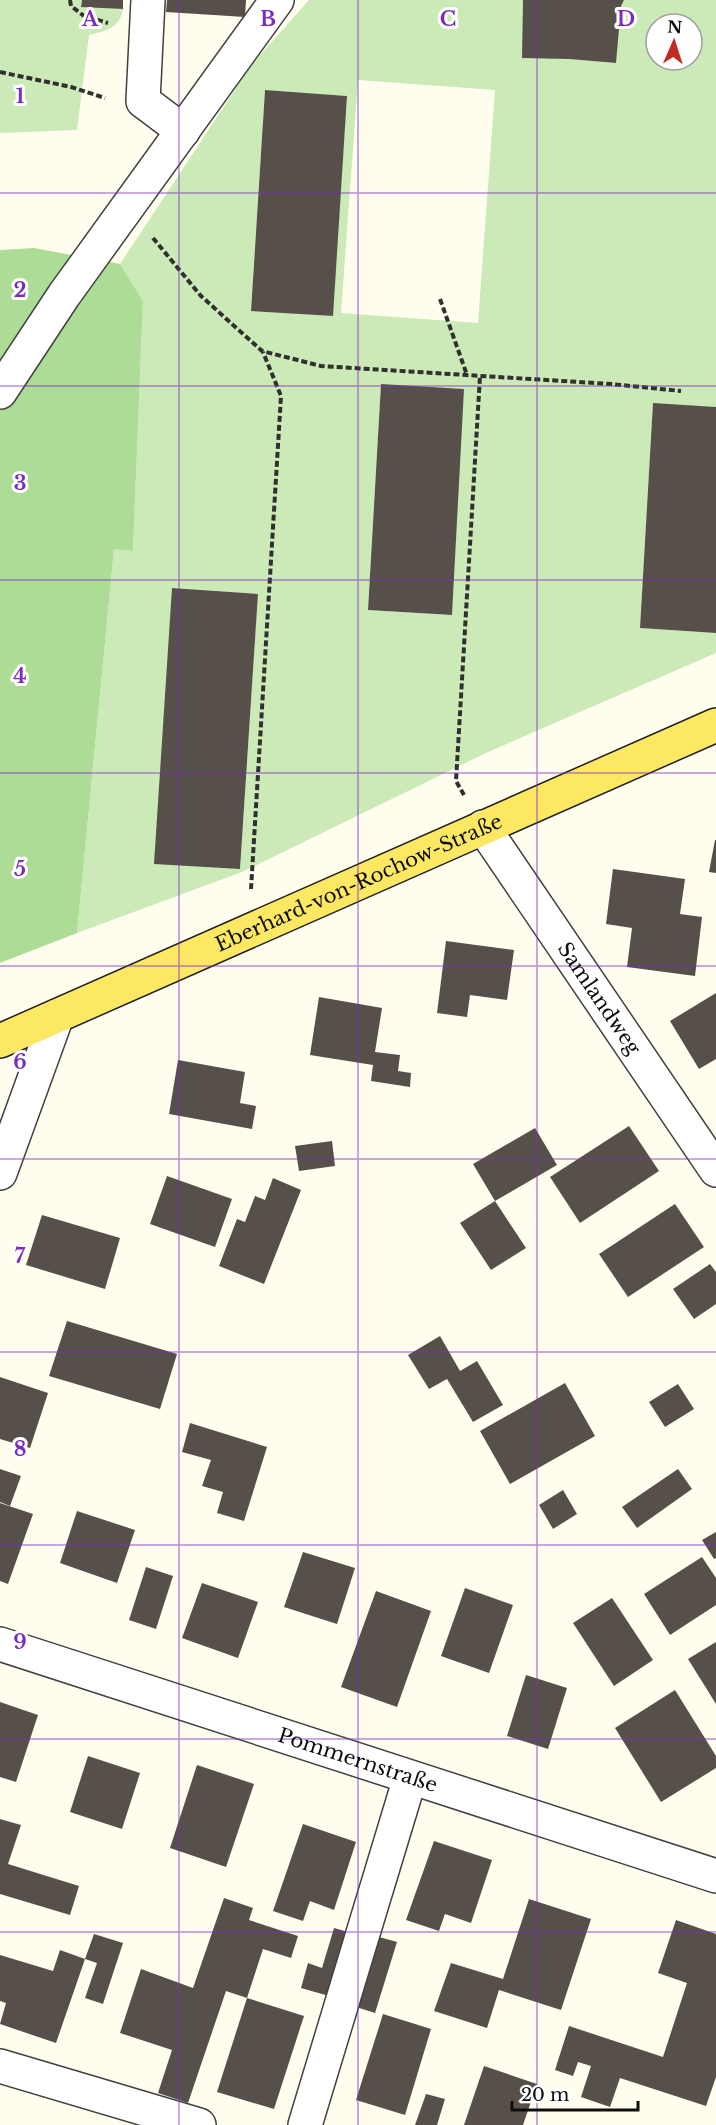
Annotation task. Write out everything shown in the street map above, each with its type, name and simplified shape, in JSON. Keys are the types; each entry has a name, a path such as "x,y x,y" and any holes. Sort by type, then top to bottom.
{"main road":[{"name":"Eberhard-von-Rochow-Straße","path":"0,1041 716,725"}],"street":[{"path":"148,0 143,101 183,131"},
{"path":"0,392 64,295 277,0"},
{"name":"Samlandweg","path":"483,827 716,1170"},
{"path":"0,1173 57,1016"},
{"name":"Pommernstraße","path":"0,1644 716,1876"},
{"path":"305,2125 410,1778"},
{"path":"0,2066 199,2125"}],"path":[{"path":"70,0 71,6 84,16 146,35"},
{"path":"0,72 71,87 113,100"},
{"path":"128,207 201,296 262,351 281,396 248,932"},
{"path":"440,299 467,375"},
{"path":"262,351 321,366 681,391"},
{"path":"480,376 456,781 483,827"}],"green space":[{"path":"0,0 82,0 81,6 123,9 115,25 89,35 77,130 0,133"},
{"path":"309,0 523,0 569,59 615,63 621,6 624,0 716,0 716,407 653,404 640,628 716,633 716,653 488,752 242,872 77,933 114,549 133,551 143,301 120,264 252,64","holes":["358,80 495,90 478,323 341,313","265,90 347,96 332,316 251,310","381,385 463,389 452,615 368,610","173,588 258,594 240,869"]},
{"path":"34,248 120,264 143,301 133,551 114,549 77,933 0,963 0,250"}],"building":[{"path":"82,0 123,0 123,9 81,7"},
{"path":"167,0 246,0 245,17 166,12"},
{"path":"523,0 624,0 621,6 616,63 522,58"},
{"path":"265,90 347,96 333,316 251,311"},
{"path":"381,384 464,389 452,615 368,610"},
{"path":"653,403 716,407 716,633 640,628"},
{"path":"172,588 258,594 240,869 154,864"},
{"path":"716,840 716,873 709,872"},
{"path":"613,869 685,879 680,914 702,917 695,976 627,967 632,928 606,924"},
{"path":"446,941 514,950 507,1000 470,995 467,1017 437,1013"},
{"path":"716,993 716,1059 699,1069 670,1021"},
{"path":"319,997 382,1008 375,1052 400,1055 398,1071 411,1073 410,1087 371,1081 373,1065 310,1055"},
{"path":"178,1060 245,1072 240,1103 256,1106 252,1129 169,1114"},
{"path":"629,1126 659,1171 580,1223 550,1177"},
{"path":"535,1128 557,1165 495,1201 473,1164"},
{"path":"332,1141 335,1166 299,1171 295,1146"},
{"path":"167,1176 232,1199 215,1247 150,1224"},
{"path":"273,1178 301,1190 264,1284 219,1266 237,1219 245,1222 255,1196 265,1200"},
{"path":"495,1201 526,1248 491,1270 460,1223"},
{"path":"675,1204 704,1247 628,1297 599,1254"},
{"path":"42,1215 120,1238 105,1289 26,1265"},
{"path":"710,1264 716,1272 716,1304 694,1319 673,1289"},
{"path":"67,1321 177,1354 160,1409 49,1376"},
{"path":"440,1336 460,1371 477,1361 503,1405 473,1422 447,1379 429,1389 408,1355"},
{"path":"0,1377 48,1393 30,1448 0,1439"},
{"path":"565,1383 595,1436 510,1484 480,1431"},
{"path":"678,1384 694,1409 665,1427 649,1402"},
{"path":"190,1423 267,1447 244,1521 217,1513 223,1492 202,1486 211,1460 182,1452"},
{"path":"0,1469 21,1476 10,1506 0,1502"},
{"path":"678,1469 692,1489 637,1528 622,1507"},
{"path":"563,1490 577,1514 553,1529 539,1505"},
{"path":"0,1503 33,1514 8,1584 0,1581"},
{"path":"77,1511 135,1530 117,1583 60,1563"},
{"path":"716,1532 716,1558 714,1559 702,1540"},
{"path":"303,1552 355,1568 337,1624 284,1607"},
{"path":"702,1557 716,1578 716,1605 670,1635 644,1594"},
{"path":"146,1567 173,1576 156,1629 129,1620"},
{"path":"202,1583 258,1602 238,1658 182,1638"},
{"path":"465,1588 513,1605 489,1673 441,1656"},
{"path":"376,1591 431,1611 397,1707 341,1687"},
{"path":"612,1598 653,1660 614,1686 573,1623"},
{"path":"716,1642 716,1704 688,1659"},
{"path":"526,1675 567,1688 548,1749 507,1736"},
{"path":"675,1690 716,1756 716,1768 661,1802 615,1728"},
{"path":"0,1702 38,1715 16,1782 0,1777"},
{"path":"88,1756 140,1773 122,1829 70,1812"},
{"path":"197,1765 254,1784 226,1867 170,1848"},
{"path":"0,1819 21,1825 8,1864 79,1886 70,1915 0,1894"},
{"path":"303,1824 356,1842 334,1910 310,1901 303,1921 273,1911"},
{"path":"434,1841 492,1860 471,1923 445,1914 439,1931 406,1920"},
{"path":"224,1898 253,1908 249,1920 298,1936 291,1958 263,1949 247,1998 226,1991 188,2103 158,2093 172,2050 120,2033 141,1969 193,1988"},
{"path":"529,1899 591,1919 561,2010 499,1990 487,2028 434,2011 451,1963 503,1979"},
{"path":"676,1920 716,1934 716,2077 706,2106 620,2078 610,2107 581,2097 591,2066 578,2062 573,2076 555,2070 569,2026 663,2057 687,1983 658,1973"},
{"path":"334,1928 355,1934 336,1998 301,1988 308,1963 322,1968"},
{"path":"94,1934 123,1943 103,2004 85,1998 97,1963 85,1959"},
{"path":"372,1935 397,1942 375,2013 350,2005"},
{"path":"60,1950 85,1959 56,2043 0,2024 6,2003 0,2001 0,1955 53,1971"},
{"path":"247,1998 304,2016 274,2109 217,2092"},
{"path":"383,2014 431,2029 405,2115 356,2100"},
{"path":"484,2066 537,2084 523,2125 464,2125"},
{"path":"426,2094 445,2099 437,2125 415,2125"}]}
